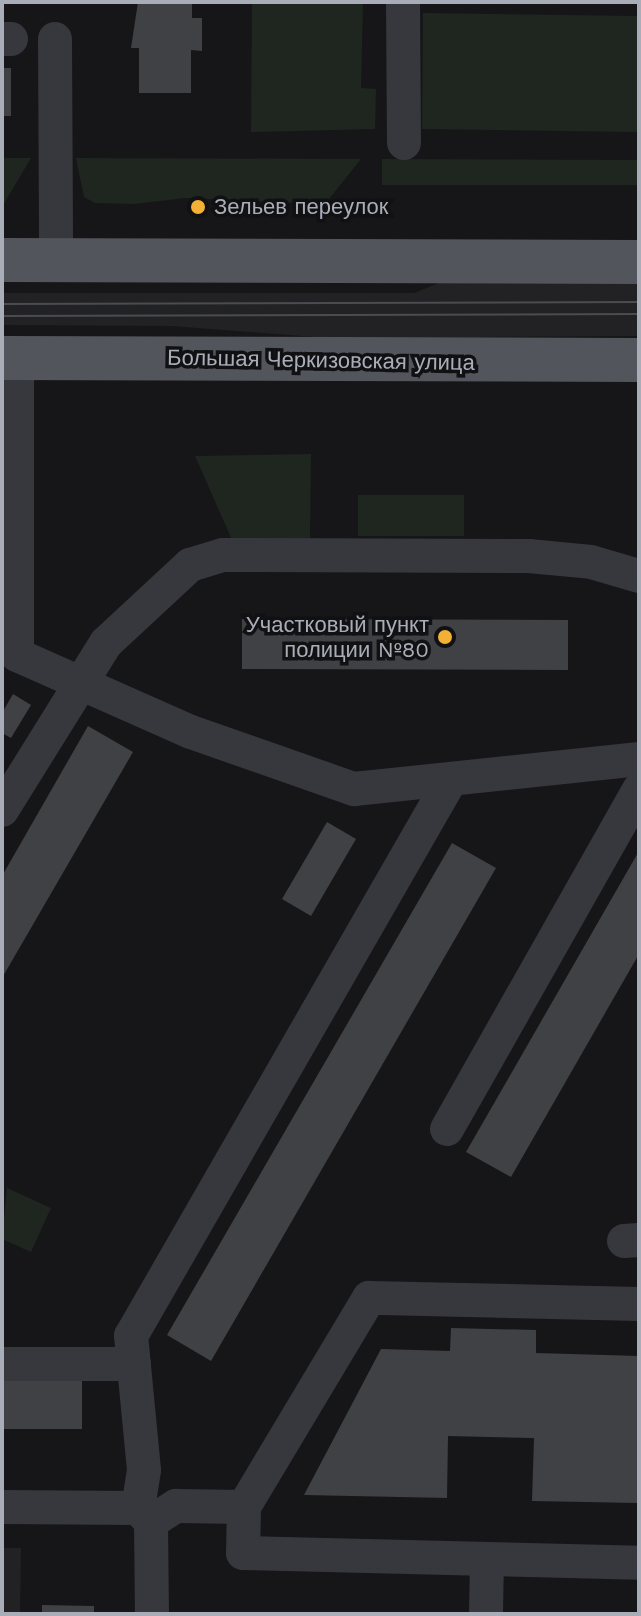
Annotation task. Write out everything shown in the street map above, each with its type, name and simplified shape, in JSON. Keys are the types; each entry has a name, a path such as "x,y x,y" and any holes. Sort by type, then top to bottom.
{"main road":[{"path":"2,260 639,262"},
{"name":"Большая Черкизовская улица","path":"9,358 639,360"}],"street":[{"path":"403,2 404,143"},
{"path":"55,39 56,260"},
{"path":"9,358 17,655 191,732 354,789 639,759"},
{"path":"2,810 106,643 190,565 223,555 529,556 591,562 639,576"},
{"path":"152,1614 144,1470 131,1336 450,781"},
{"path":"447,1129 639,790"},
{"path":"639,1304 369,1298 244,1507 243,1553 639,1563"},
{"path":"2,1364 134,1364"},
{"path":"2,1507 145,1515 176,1506 244,1507"},
{"path":"486,1614 487,1559"}],"shaded area":[{"path":"252,2 363,2 361,88 376,89 375,129 251,132"},
{"path":"423,13 639,16 639,132 422,129"},
{"path":"2,158 31,158 2,207"},
{"path":"76,158 361,159 325,204 185,198 134,204 95,203 84,197"},
{"path":"382,159 639,160 639,185 382,185"},
{"path":"639,279 639,336 328,338 171,326 2,325 2,293 414,293 444,281"},
{"path":"311,454 310,541 232,540 195,456"},
{"path":"358,495 464,495 464,536 358,536"},
{"path":"7,1188 51,1208 31,1252 2,1239"},
{"path":"2,1548 21,1548 20,1614 2,1614"}],"building":[{"path":"138,2 192,2 192,18 202,18 202,51 191,50 191,93 139,93 139,48 131,48"},
{"path":"2,68 11,68 11,116 2,116"},
{"path":"242,619 568,620 568,670 242,669"},
{"path":"13,694 31,705 11,738 2,733 2,713"},
{"path":"88,726 133,752 2,978 2,876"},
{"path":"327,822 356,839 311,916 282,899"},
{"path":"452,843 496,868 211,1361 167,1335"},
{"path":"639,851 639,954 511,1177 466,1152"},
{"path":"451,1328 536,1330 536,1353 639,1356 638,1503 532,1501 534,1438 448,1436 447,1498 304,1495 381,1349 450,1351"},
{"path":"2,1377 82,1377 82,1429 2,1429"},
{"path":"42,1605 94,1606 94,1614 42,1614"}],"tram line":[{"path":"2,304 639,302"},
{"path":"2,316 639,314"}],"place":[{"name":"Зельев переулок","path":"198,207"},
{"name":"Участковый пункт полиции №80","path":"445,637"}]}
